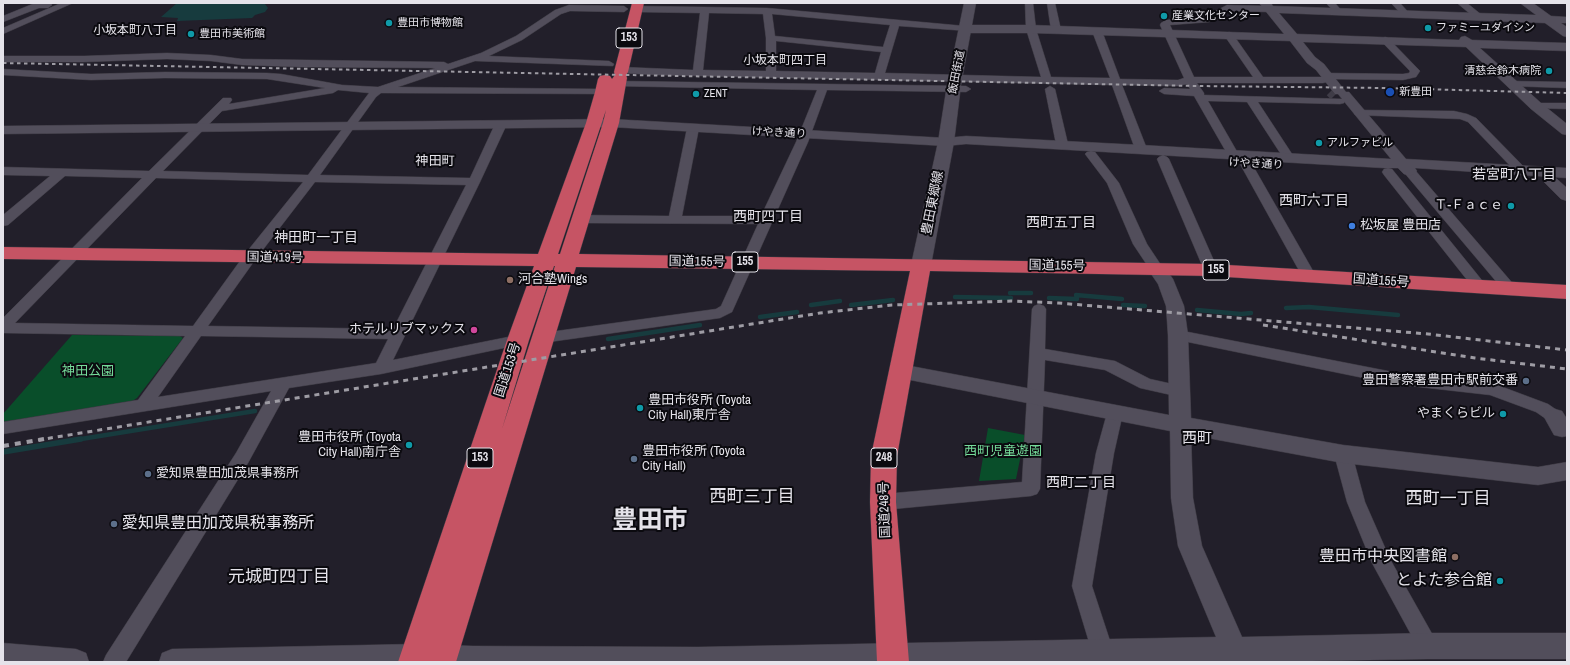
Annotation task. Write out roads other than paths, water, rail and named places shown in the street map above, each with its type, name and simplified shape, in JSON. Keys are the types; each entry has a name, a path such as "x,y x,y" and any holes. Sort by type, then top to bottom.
{"highway":[{"name":"国道153号","path":"557,260 581,219 613,76 631,6"},
{"name":"国道153号","path":"428,660 530,339 603,123"},
{"name":"国道419号","path":"3,253 436,260 557,260"},
{"name":"国道155号","path":"557,260 1156,268 1211,270 1567,292"},
{"name":"国道248号","path":"893,659 883,502 884,456 921,265"}],"main road":[{"name":"飯田街道","path":"946,142 954,84 970,3"},
{"name":"豊田東郷線","path":"921,265 946,142"}],"street":[{"path":"3,19 38,5 53,6 60,3"},
{"path":"3,31 69,3"},
{"path":"1029,3 1031,29 1048,85 1062,144"},
{"path":"1051,3 1056,30"},
{"path":"1394,3 1406,14"},
{"path":"1461,3 1478,16"},
{"path":"1526,3 1567,33"},
{"path":"144,405 250,257 311,179 372,95 379,90 474,59 519,38 558,12 569,8 687,6 705,10 767,11 895,24 965,29 1031,29 1567,47"},
{"path":"1233,155 1200,95 1190,80 1165,25 1166,23 1206,20 1227,8 1268,6 1334,7 1406,14 1567,20"},
{"path":"1268,6 1311,60 1311,66 1326,78 1338,95 1359,113 1510,288"},
{"path":"698,72 705,10"},
{"path":"767,11 771,38 771,74"},
{"path":"1437,15 1536,106 1567,131"},
{"path":"879,76 895,24"},
{"path":"1097,31 1141,148"},
{"path":"1229,35 1259,79"},
{"path":"771,38 887,50"},
{"path":"474,59 613,76 823,87 954,84 1118,86 1178,83 1190,80 1403,77 1412,75 1415,71 1386,40"},
{"path":"3,59 84,59 167,56 210,58 242,62 300,64 457,65"},
{"path":"3,72 91,77 165,75 281,76 341,88 379,90 657,72 879,76 954,84 979,89 1048,85"},
{"path":"1512,84 1567,85"},
{"path":"1118,86 1250,99 1338,95"},
{"path":"3,428 381,368 530,339 720,313 727,309 802,142 823,87"},
{"path":"217,109 341,88"},
{"path":"1338,95 1344,111 1386,168 1480,287"},
{"path":"1250,99 1288,157"},
{"path":"3,328 73,254 227,100"},
{"path":"1536,106 1567,106"},
{"path":"1359,113 1454,114 1464,116 1472,120 1521,170"},
{"name":"けやき通り","path":"3,130 198,129 603,123 946,142 966,140 1141,148 1233,155 1288,157 1386,168"},
{"path":"381,368 396,334 436,260 501,124"},
{"path":"675,220 693,128"},
{"name":"けやき通り","path":"946,142 972,149 1091,154 1246,164 1521,170 1567,173"},
{"path":"1091,154 1114,183 1140,244 1167,283 1175,306 1178,334 1182,498 1190,546 1234,650"},
{"path":"1163,159 1211,270"},
{"path":"1246,164 1309,276"},
{"name":"けやき通り","path":"1407,168 1559,182"},
{"path":"3,171 474,182"},
{"path":"3,222 61,172"},
{"path":"1559,182 1567,196"},
{"path":"581,219 766,220"},
{"path":"883,502 1031,489 1039,309"},
{"path":"3,328 396,334"},
{"path":"1178,334 1393,378 1492,389 1542,408 1561,427"},
{"path":"1037,353 1109,365 1146,384 1180,391"},
{"path":"900,371 1115,413 1343,454 1538,476 1567,471"},
{"path":"114,662 242,458 284,383"},
{"path":"1104,657 1082,586 1105,453 1115,413"},
{"path":"1343,454 1356,502 1382,563 1428,646"},
{"path":"172,662 893,659 932,656 1104,657 1234,650 1346,655 1428,646 1566,647"},
{"path":"3,656 76,662"}],"waterway":[{"path":"1010,293 1031,293"},
{"path":"1076,295 1122,299"},
{"path":"955,297 1011,298"},
{"path":"1049,298 1077,299"},
{"path":"851,305 893,300"},
{"path":"811,305 840,301"},
{"path":"1123,305 1145,306"},
{"path":"1286,308 1309,307 1398,315"},
{"path":"1197,310 1241,314 1251,313"},
{"path":"760,317 797,312"},
{"path":"608,339 700,325"},
{"path":"75,440 255,411"},
{"path":"75,440 81,439"},
{"path":"3,452 75,440"}],"tunnel":[{"path":"1331,91 1335,95"}],"railway":[{"path":"3,63 1198,86 1384,88 1567,93"},
{"path":"41,440 820,313 892,305 1011,301 1058,303 1428,334 1567,350"},
{"path":"1263,325 1475,358 1567,369"},
{"path":"3,446 41,440"}],"place":[{"name":"産業文化センター","path":"1164,16"},
{"name":"豊田市博物館","path":"389,23"},
{"name":"ファミーユダイシン","path":"1428,28"},
{"name":"豊田市美術館","path":"191,34"},
{"name":"清慈会鈴木病院","path":"1549,71"},
{"name":"新豊田","path":"1390,92"},
{"name":"ZENT","path":"696,94"},
{"name":"アルファビル","path":"1319,143"},
{"name":"Ｔ-Ｆａｃｅ","path":"1511,206"},
{"name":"松坂屋 豊田店","path":"1352,226"},
{"name":"河合塾Wings","path":"510,280"},
{"name":"ホテルリブマックス","path":"474,330"},
{"name":"豊田警察署豊田市駅前交番","path":"1526,381"},
{"name":"豊田市役所 (Toyota City Hall)東庁舎","path":"640,408"},
{"name":"やまくらビル","path":"1503,414"},
{"name":"豊田市役所 (Toyota City Hall)南庁舎","path":"409,445"},
{"name":"豊田市役所 (Toyota City Hall)","path":"634,459"},
{"name":"愛知県豊田加茂県事務所","path":"148,474"},
{"name":"愛知県豊田加茂県税事務所","path":"114,524"},
{"name":"豊田市中央図書館","path":"1455,557"},
{"name":"とよた参合館","path":"1500,581"}],"district":[{"name":"小坂本町八丁目","path":"135,31"},
{"name":"小坂本町四丁目","path":"785,61"},
{"name":"神田町","path":"435,162"},
{"name":"若宮町八丁目","path":"1514,175"},
{"name":"西町六丁目","path":"1314,201"},
{"name":"西町四丁目","path":"768,217"},
{"name":"西町五丁目","path":"1061,223"},
{"name":"神田町一丁目","path":"316,238"},
{"name":"西町","path":"1197,439"},
{"name":"西町二丁目","path":"1081,483"},
{"name":"西町三丁目","path":"752,497"},
{"name":"西町一丁目","path":"1448,499"},
{"name":"豊田市","path":"650,521"},
{"name":"元城町四丁目","path":"279,577"}],"park label":[{"name":"神田公園","path":"88,372"},
{"name":"西町児童遊園","path":"1003,452"}]}
